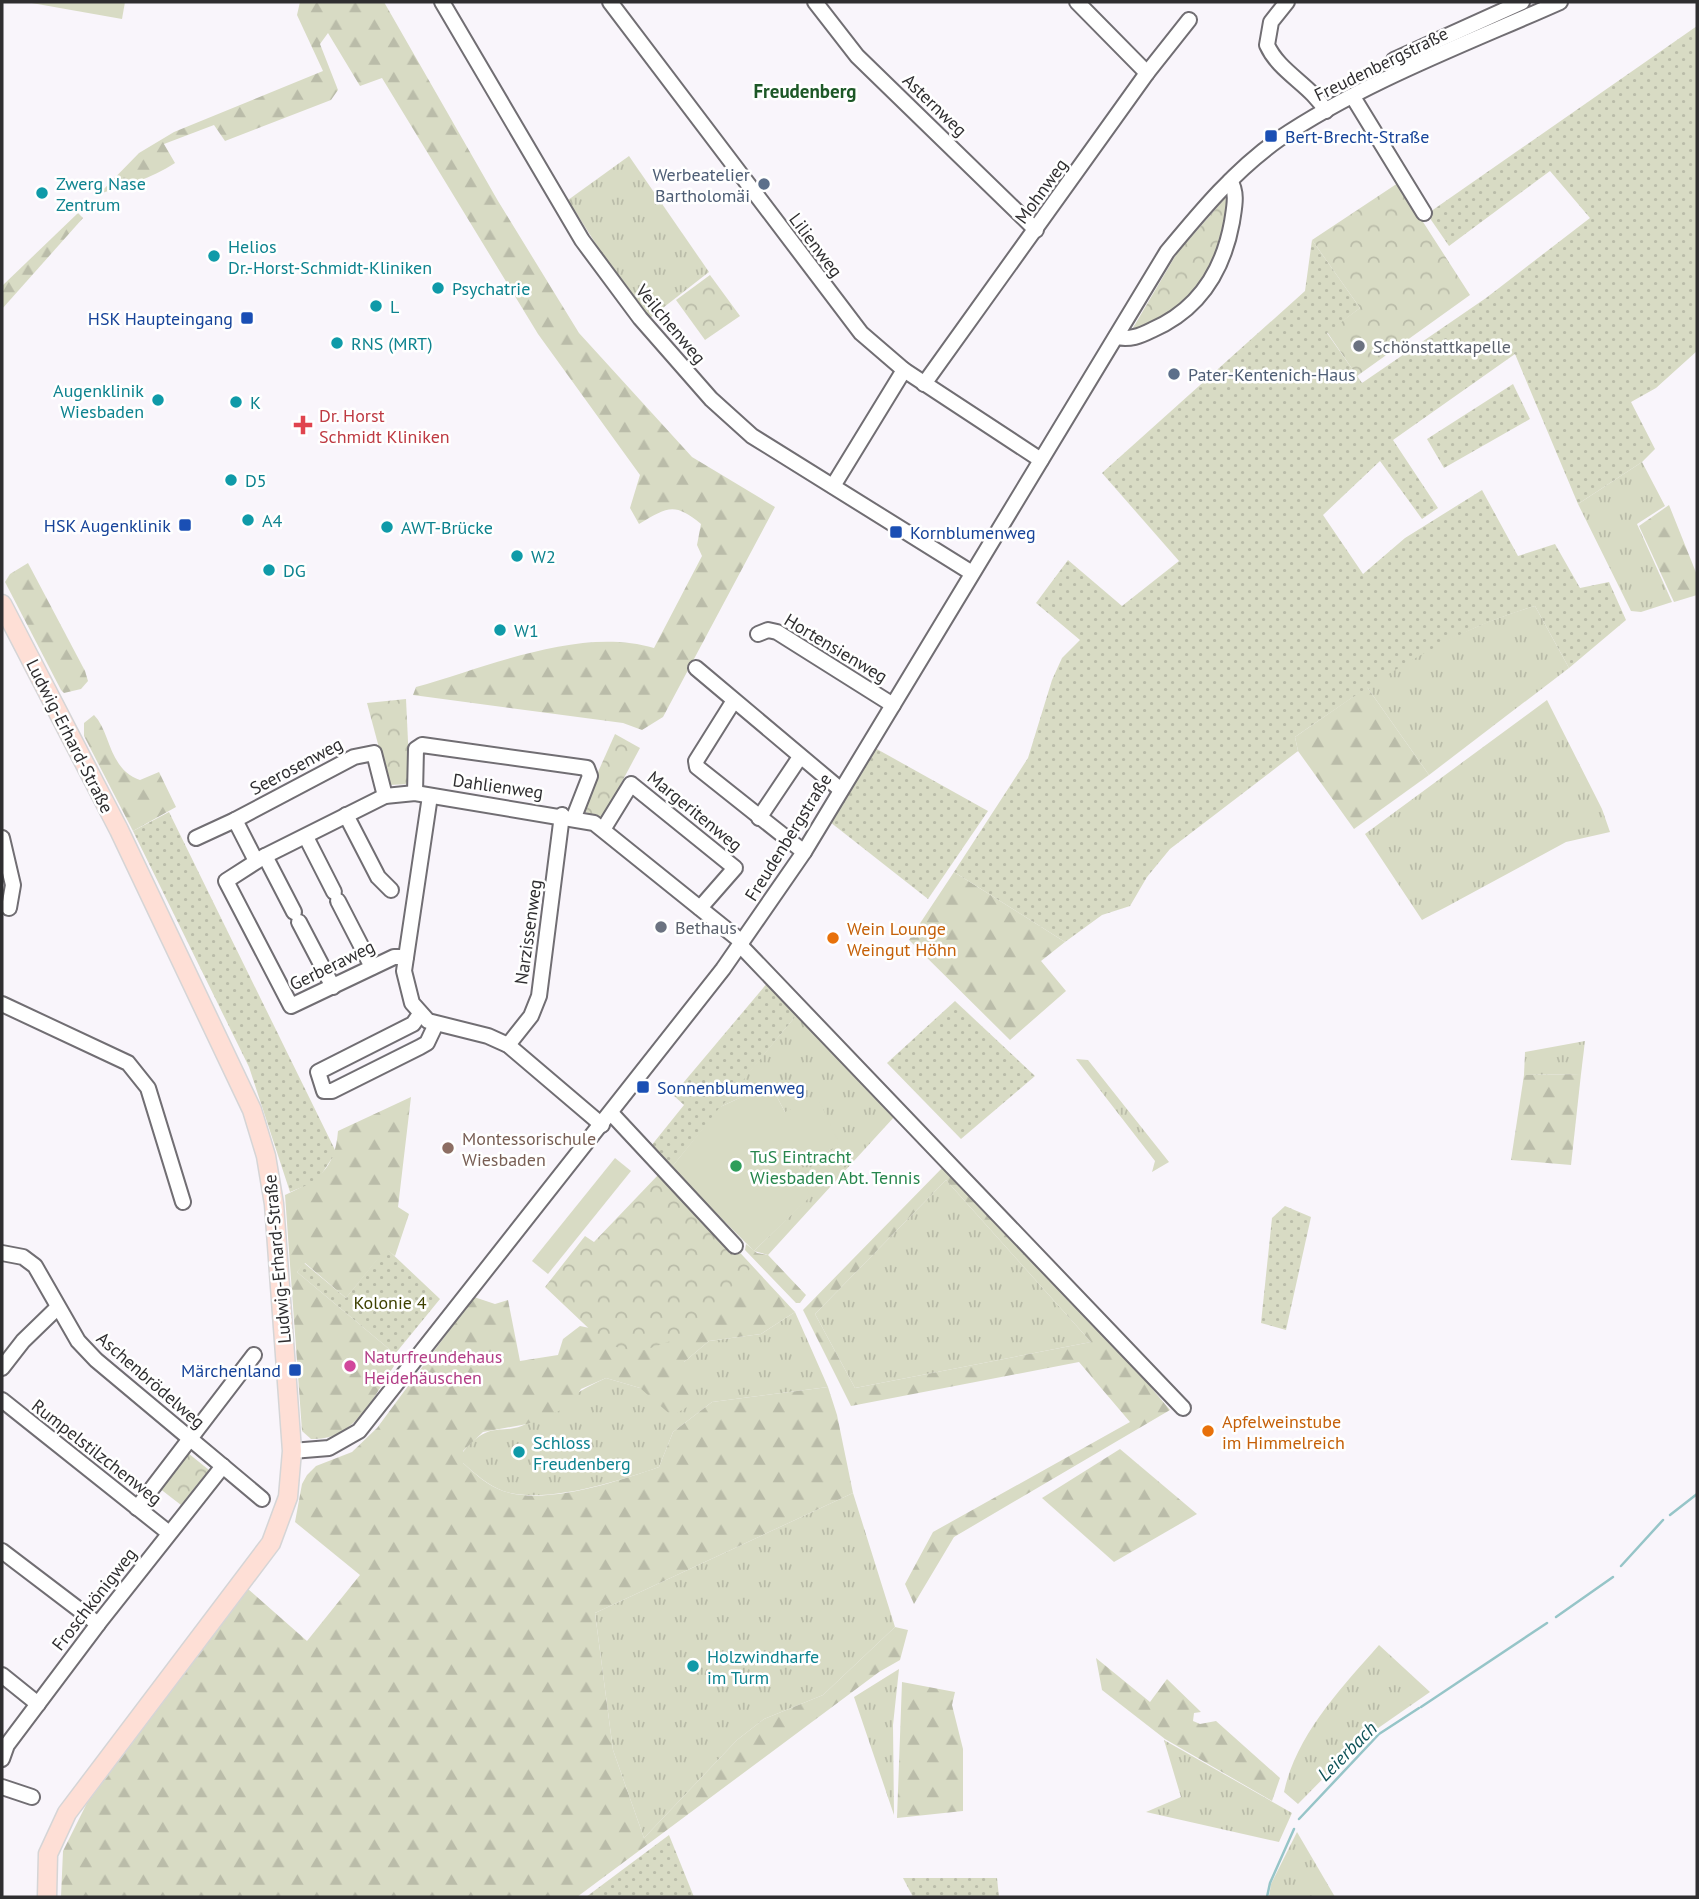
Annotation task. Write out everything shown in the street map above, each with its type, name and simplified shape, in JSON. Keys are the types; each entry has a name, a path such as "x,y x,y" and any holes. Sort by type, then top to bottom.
{"main road":[{"name":"Ludwig-Erhard-Straße","path":"2,604 119,830 252,1110 266,1156 276,1213 292,1451 288,1497 271,1543 67,1813 48,1854 47,1897"}],"street":[{"name":"Veilchenweg","path":"442,2 563,209 640,318 731,419 752,436 972,573"},
{"name":"Lilienweg","path":"610,2 842,311 904,370 1041,460"},
{"name":"Asternweg","path":"815,2 857,56 1036,230"},
{"path":"1077,2 1147,73"},
{"path":"1287,2 1271,22 1267,44 1277,61 1310,89 1326,111"},
{"name":"Freudenbergstraße","path":"1394,60 1522,2"},
{"name":"Freudenbergstraße","path":"292,1451 330,1448 359,1431 741,944 804,852 1167,252 1230,181 1278,140 1353,97 1560,2"},
{"name":"Mohnweg","path":"924,384 1147,73 1189,20"},
{"path":"1353,97 1424,213"},
{"path":"1116,337 1134,338 1164,325 1191,306 1203,293 1229,239 1235,194 1230,181"},
{"path":"833,486 904,370"},
{"name":"Hortensienweg","path":"758,634 768,630 777,632 893,705"},
{"path":"696,668 733,702 841,790"},
{"path":"733,702 695,763 759,818 804,852"},
{"name":"Narzissenweg","path":"423,795 416,749 422,746 587,768 590,776 568,816 539,996 531,1016 508,1045"},
{"name":"Seerosenweg","path":"197,838 369,752 375,755 386,796"},
{"path":"759,818 800,757"},
{"name":"Margeritenweg","path":"604,828 631,784 735,868 700,908"},
{"path":"423,795 406,957 407,992 420,1014 436,1024 488,1036 508,1045 606,1119 735,1246"},
{"name":"Dahlienweg","path":"226,881 261,859 386,796 423,795 568,816 604,828 741,944 1183,1408"},
{"path":"346,816 378,877 391,890"},
{"path":"235,820 296,917 333,987"},
{"path":"306,837 372,967"},
{"path":"2,838 12,875 9,908"},
{"name":"Gerberaweg","path":"226,881 288,1004 295,1006 394,957 406,957"},
{"path":"2,1004 128,1063 148,1088 183,1202"},
{"path":"420,1014 413,1024 318,1072 324,1091 332,1091 427,1043 436,1024"},
{"name":"Aschenbrödelweg","path":"2,1253 23,1257 35,1266 78,1341 96,1360 262,1499"},
{"path":"2,1368 23,1341 57,1308"},
{"path":"137,1508 254,1355"},
{"name":"Rumpelstilzchenweg","path":"3,1404 169,1533"},
{"name":"Froschkönigweg","path":"2,1759 7,1745 97,1624 223,1466"},
{"path":"2,1551 97,1624"},
{"path":"2,1675 38,1704"},
{"path":"2,1787 32,1797"}],"green space":[{"path":"26,2 125,2 122,19"},
{"path":"300,2 384,2 498,201 579,333 692,457 775,507 663,717 642,730 623,723 413,695 416,687 503,660 565,645 596,642 654,648 702,556 697,545 701,524 684,512 671,509 639,524 630,508 640,475 538,334 382,78 360,86 328,33 320,44 338,90 331,100 225,141 214,125 164,144 175,163 148,177 99,194 139,153 174,132 323,71 297,15"},
{"path":"1697,26 1697,351 1656,388 1631,402 1655,449 1642,462 1578,504 1515,354 1393,440 1438,508 1422,519 1380,461 1323,515 1363,574 1405,538 1482,490 1518,556 1555,544 1580,588 1609,582 1626,620 1569,668 1535,606 1470,630 1410,661 1295,737 1298,751 1170,849 1147,877 1130,906 1102,915 1065,942 954,872 1028,758 1052,680 1062,658 1080,640 1036,603 1068,560 1122,606 1179,561 1102,473 1305,291 1312,240 1360,308 1327,333 1362,383 1486,298 1590,218 1550,171 1449,246 1427,214"},
{"path":"629,156 709,272 650,318 606,260 568,200"},
{"path":"1398,183 1470,295 1357,376 1327,332 1360,308 1312,240"},
{"path":"1228,195 1228,224 1212,271 1178,310 1130,333 1177,253"},
{"path":"78,213 83,218 2,309 2,286"},
{"path":"710,275 740,316 705,340 676,300"},
{"path":"1513,384 1530,419 1444,468 1427,439"},
{"path":"1642,462 1665,506 1637,524 1672,602 1641,612 1631,611 1578,504"},
{"path":"1669,505 1697,575 1697,595 1674,602 1639,526"},
{"path":"28,563 85,671 88,681 81,689 64,693 61,690 5,582 10,574"},
{"path":"1535,606 1569,668 1429,775 1367,687 1448,640"},
{"path":"1367,687 1429,775 1354,829 1298,751 1295,737"},
{"path":"406,699 410,784 389,785 367,703"},
{"path":"1547,700 1602,809 1610,832 1566,842 1422,920 1365,834"},
{"path":"94,715 122,768 140,780 159,772 176,807 133,831 84,736 84,723"},
{"path":"615,734 640,748 602,819 581,810"},
{"path":"875,748 988,811 928,899 830,822"},
{"path":"169,812 336,1152 317,1181 290,1192 249,1067 133,831"},
{"path":"954,872 1065,942 1041,961 1066,991 1010,1040 909,940"},
{"path":"769,981 799,1012 671,1168 651,1146 684,1105 673,1095"},
{"path":"955,1001 1035,1076 961,1139 887,1063"},
{"path":"799,1012 895,1116 768,1255 754,1251 809,1197 798,1164 839,1145 785,1112 770,1084 720,1107"},
{"path":"1585,1041 1581,1074 1524,1075 1525,1052"},
{"path":"1076,1059 1088,1060 1169,1162 1152,1172 1155,1161"},
{"path":"1581,1074 1571,1165 1511,1160 1524,1075"},
{"name":"TuS Eintracht Wiesbaden Abt. Tennis","path":"770,1084 785,1112 817,1096 840,1145 798,1164 810,1197 754,1251 671,1168 720,1107"},
{"path":"411,1097 398,1207 409,1214 395,1256 386,1249 346,1298 305,1263 297,1272 395,1354 394,1366 361,1415 340,1433 311,1439 302,1431 285,1195 323,1172 333,1155 338,1131"},
{"path":"615,1158 631,1171 548,1274 532,1261"},
{"path":"945,1165 1122,1353 1170,1410 954,1537 914,1604 905,1584 933,1532 1130,1422 1079,1362 851,1406 803,1310","holes":["946,1180 1091,1342 855,1388 815,1314"]},
{"path":"659,1174 752,1267 679,1338 645,1350 621,1349 601,1340 545,1287 585,1236 594,1242"},
{"path":"946,1180 1091,1342 855,1388 815,1314"},
{"path":"1285,1206 1311,1217 1286,1330 1261,1323 1272,1218"},
{"path":"732,1244 795,1312 761,1334 709,1341 684,1362 693,1389 687,1407 672,1416 640,1388 606,1378 581,1389 571,1406 527,1424 483,1432 463,1451 463,1463 486,1482 503,1491 520,1495 539,1496 582,1490 659,1467 673,1432 712,1402 828,1387 837,1415 853,1493 595,1613 613,1750 644,1838 737,1740 764,1719 823,1695 895,1627 908,1630 900,1660 879,1672 577,1897 61,1897 63,1851 87,1803 248,1589 307,1641 360,1575 295,1522 302,1484 316,1466 352,1452 377,1428 474,1297 495,1304 508,1300 520,1361 558,1355 563,1339 580,1326 618,1334"},
{"path":"746,1244 757,1253 768,1255 806,1295 800,1303 796,1303 745,1250"},
{"name":"Kolonie 4","path":"386,1248 440,1299 395,1354 297,1272 304,1263 346,1298"},
{"path":"795,1312 828,1387 712,1402 673,1432 659,1467 582,1490 520,1495 503,1491 463,1463 463,1452 482,1435 530,1422 606,1378 640,1388 684,1362 709,1341 761,1334"},
{"path":"1120,1449 1197,1514 1114,1562 1042,1498"},
{"path":"188,1453 209,1470 181,1505 159,1488"},
{"path":"853,1493 895,1627 823,1695 764,1719 737,1740 644,1838 613,1750 595,1613"},
{"path":"1379,1645 1430,1692 1361,1740 1298,1804 1284,1792 1299,1751 1322,1713"},
{"path":"1096,1658 1150,1702 1167,1679 1201,1712 1194,1713 1193,1721 1200,1724 1216,1721 1280,1778 1272,1801 1165,1739 1102,1690"},
{"path":"899,1669 893,1725 894,1815 854,1697"},
{"path":"902,1682 955,1692 952,1705 963,1749 963,1811 897,1818"},
{"path":"1164,1740 1292,1813 1279,1842 1146,1812 1181,1797"},
{"path":"1297,1832 1335,1897 1269,1897 1271,1884"},
{"path":"669,1835 694,1897 586,1897"},
{"path":"903,1878 997,1878 999,1897 913,1897"}],"waterway":[{"name":"Leierbach","path":"1670,1515 1697,1494"},
{"name":"Leierbach","path":"1621,1566 1663,1520"},
{"name":"Leierbach","path":"1556,1617 1613,1577"},
{"name":"Leierbach","path":"1421,1707 1547,1623"},
{"name":"Leierbach","path":"1299,1819 1379,1734 1419,1708"},
{"name":"Leierbach","path":"1267,1897 1270,1883 1294,1829"}],"place":[{"name":"Bert-Brecht-Straße","path":"1271,136"},
{"name":"Werbeatelier Bartholomäi","path":"764,184"},
{"name":"Zwerg Nase Zentrum","path":"42,193"},
{"name":"Helios Dr.-Horst-Schmidt-Kliniken","path":"214,256"},
{"name":"Psychatrie","path":"438,288"},
{"name":"L","path":"376,306"},
{"name":"HSK Haupteingang","path":"247,318"},
{"name":"RNS (MRT)","path":"337,343"},
{"name":"Schönstattkapelle","path":"1359,346"},
{"name":"Pater-Kentenich-Haus","path":"1174,374"},
{"name":"Augenklinik Wiesbaden","path":"158,400"},
{"name":"K","path":"236,402"},
{"name":"Dr. Horst Schmidt Kliniken","path":"303,425"},
{"name":"D5","path":"231,480"},
{"name":"A4","path":"248,520"},
{"name":"HSK Augenklinik","path":"185,525"},
{"name":"AWT-Brücke","path":"387,527"},
{"name":"Kornblumenweg","path":"896,532"},
{"name":"W2","path":"517,556"},
{"name":"DG","path":"269,570"},
{"name":"W1","path":"500,630"},
{"name":"Bethaus","path":"661,927"},
{"name":"Wein Lounge Weingut Höhn","path":"833,938"},
{"name":"Sonnenblumenweg","path":"643,1087"},
{"name":"Montessorischule Wiesbaden","path":"448,1148"},
{"name":"TuS Eintracht Wiesbaden Abt. Tennis","path":"736,1166"},
{"name":"Naturfreundehaus Heidehäuschen","path":"350,1366"},
{"name":"Märchenland","path":"295,1370"},
{"name":"Apfelweinstube im Himmelreich","path":"1208,1431"},
{"name":"Schloss Freudenberg","path":"519,1452"},
{"name":"Holzwindharfe im Turm","path":"693,1666"}],"district":[{"name":"Freudenberg","path":"805,91"}]}
